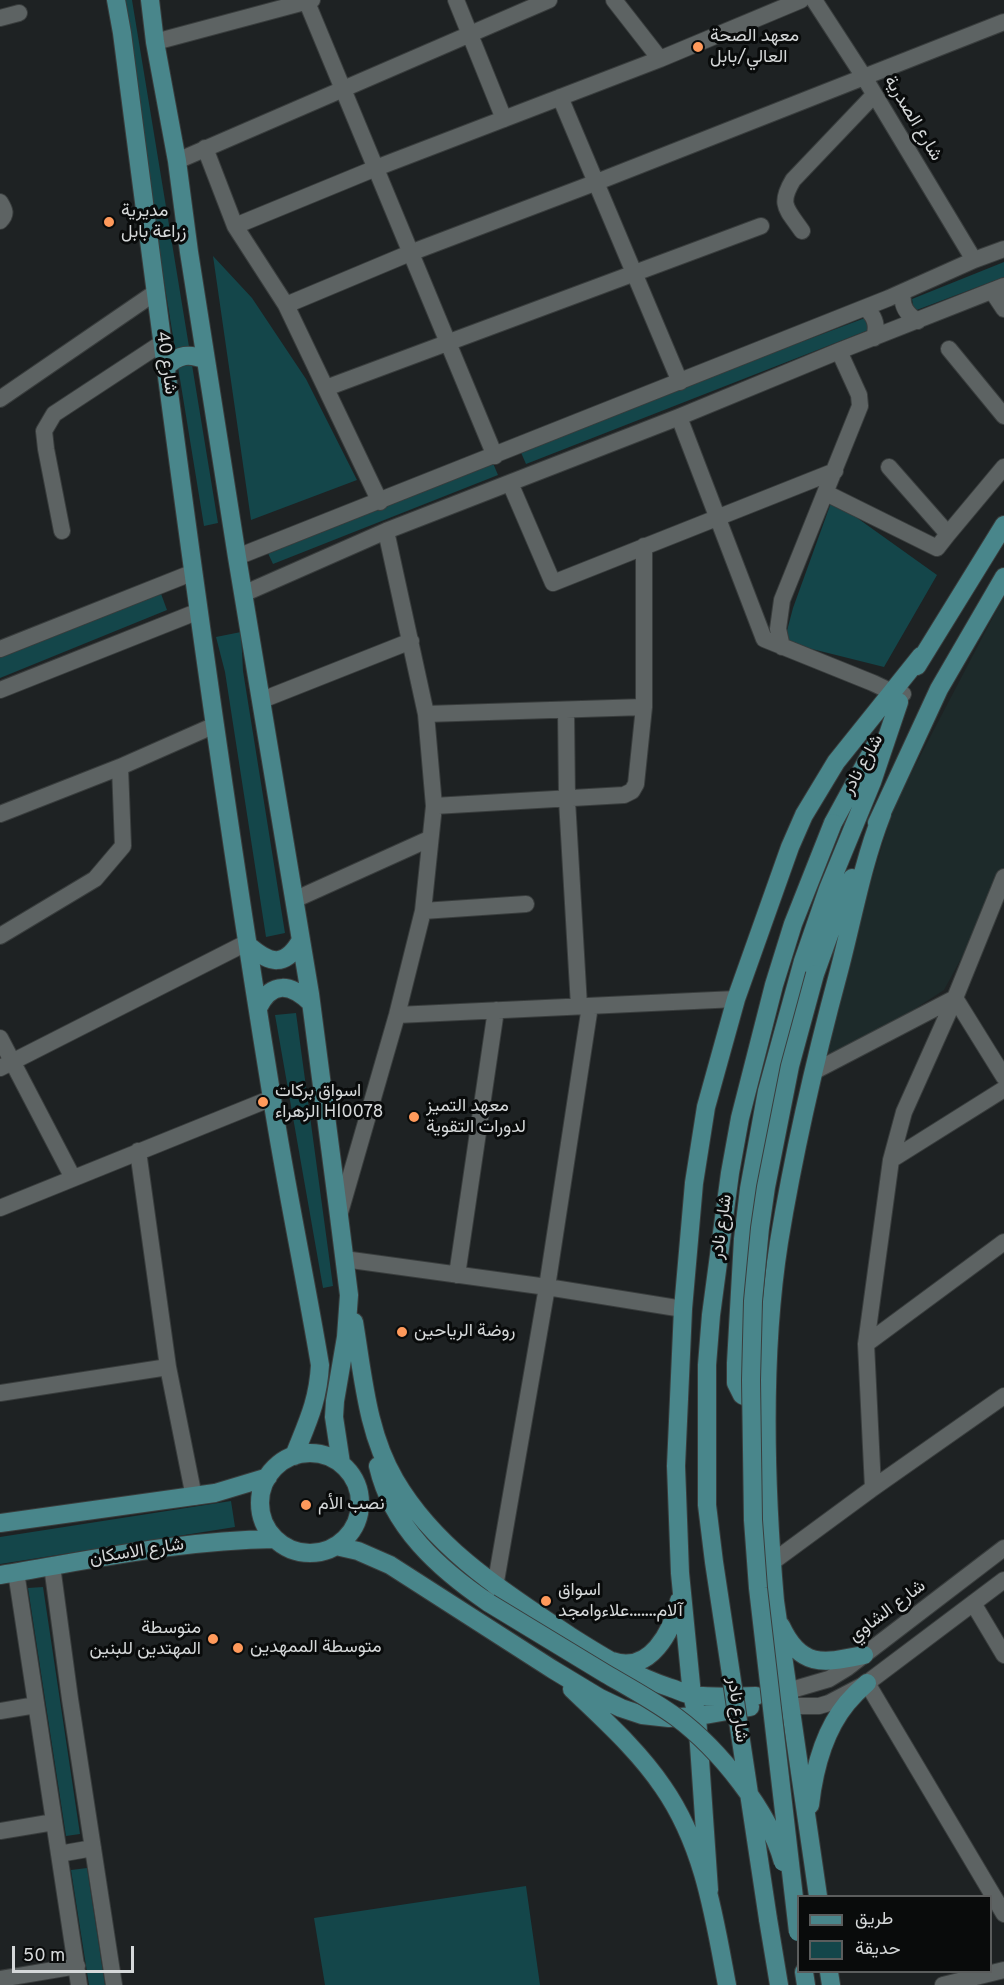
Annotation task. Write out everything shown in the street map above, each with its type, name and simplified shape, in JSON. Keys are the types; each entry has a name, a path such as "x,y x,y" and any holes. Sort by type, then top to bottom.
{"main road":[{"path":"109,0 122,33"},
{"name":"شارع 40","path":"116,0 215,725 272,1098 320,1365 319,1388 314,1407 294,1456"},
{"path":"150,4 177,161 237,557 311,1003 349,1295 378,1468 394,1510 409,1532 446,1571 649,1681 692,1695 757,1701"},
{"path":"166,367 179,356 187,354 206,360"},
{"path":"768,1376 761,1397 753,1400 741,1395 736,1383 736,1363 743,1239 749,1189 767,1091 803,961 828,889 872,782 898,696 1004,525"},
{"name":"شارع نادر","path":"797,1924 758,1588 753,1520 751,1380 753,1301 765,1197 788,1076 816,974 833,924 853,875 939,689 1001,589"},
{"path":"605,1658 616,1663 640,1661 659,1646 670,1630 681,1592 676,1466 683,1309 694,1183 706,1107 736,999 790,847 804,815 836,762 898,696"},
{"name":"شارع نادر","path":"779,1985 712,1551 707,1505 707,1365 711,1315 730,1173 740,1118 774,984 793,924 833,823 898,696"},
{"path":"818,1895 787,1696 771,1563 767,1435 768,1376 779,1243 813,1072 858,884 882,814"},
{"path":"248,944 263,958 281,960 291,954 301,940"},
{"path":"258,1008 262,1000 271,992 283,988 296,990 311,1003"},
{"path":"341,1463 334,1417 346,1338 349,1295"},
{"path":"318,1454 341,1463 352,1475 359,1490 361,1506 357,1521 349,1536 336,1546 321,1552 304,1553 288,1549 275,1539 265,1525 260,1509 261,1492 268,1477 274,1468 294,1456 318,1454"},
{"path":"0,1523 194,1497 268,1477"},
{"name":"شارع الاسكان","path":"8,1574 207,1542 275,1539"},
{"path":"336,1546 358,1551 390,1565 600,1698 642,1715 669,1718 701,1716 757,1701 787,1696"},
{"path":"680,1573 692,1695 701,1716 699,1752 709,1890 727,1985"},
{"path":"492,1595 676,1717 713,1751 766,1820 779,1847 797,1924"},
{"path":"775,1601 781,1626 788,1640 811,1660 827,1661 864,1655"},
{"path":"552,1669 640,1758 663,1787 682,1818 709,1890"},
{"path":"809,1837 812,1789 826,1742 834,1722 847,1703 867,1683"}],"street":[{"path":"456,0 504,118"},
{"path":"177,161 549,0"},
{"path":"614,0 660,59"},
{"path":"235,226 376,168 660,59 801,0"},
{"name":"شارع الصدرية","path":"814,0 864,77 974,260"},
{"path":"155,42 308,1 342,91 495,456"},
{"path":"0,18 19,13"},
{"path":"286,305 410,253 1004,22"},
{"path":"802,231 785,205 785,193 793,180 874,94"},
{"path":"560,97 680,382"},
{"path":"205,148 235,226 286,305 380,502"},
{"path":"0,202 5,215 0,221"},
{"path":"326,388 761,226"},
{"path":"237,557 865,308 1004,249"},
{"path":"243,594 386,531 998,289 1004,309"},
{"path":"0,399 156,292"},
{"path":"903,292 904,309 918,321"},
{"path":"865,308 873,315 875,321 874,338"},
{"path":"62,531 44,431 54,414 162,343"},
{"path":"949,349 1004,416"},
{"path":"782,647 778,629 782,600 836,471 860,406 858,395 839,351"},
{"path":"679,417 764,639 873,683 898,696"},
{"path":"512,449 514,466 526,477"},
{"path":"889,467 948,534"},
{"path":"826,493 937,548 1004,467"},
{"path":"510,483 553,583 836,471"},
{"path":"339,1216 397,1015 423,911 434,806 426,714 386,531"},
{"path":"434,806 567,800 624,795 632,791 636,784 644,707 644,546"},
{"path":"0,649 194,572"},
{"path":"0,690 199,611"},
{"path":"262,700 411,641"},
{"path":"426,714 644,707"},
{"path":"492,1595 547,1287 584,1006 567,800 566,710"},
{"path":"0,814 120,767 215,725"},
{"path":"0,936 95,879 123,846 120,767"},
{"path":"294,900 429,839"},
{"path":"873,1488 866,1344 891,1160 904,1113 955,998 1004,877"},
{"path":"423,911 526,903"},
{"path":"5,1065 248,944"},
{"path":"813,1072 955,998"},
{"path":"955,998 1004,1077"},
{"path":"397,1015 736,999"},
{"path":"457,1275 496,1010"},
{"path":"0,1038 5,1065 73,1178"},
{"path":"891,1160 1004,1089"},
{"path":"0,1208 272,1098"},
{"path":"138,1151 168,1367 194,1497"},
{"path":"866,1344 1004,1242"},
{"path":"344,1259 547,1287 683,1309"},
{"path":"0,1393 168,1367"},
{"path":"771,1563 1004,1396"},
{"name":"شارع الشاوي","path":"787,1696 829,1680 1004,1548"},
{"path":"52,1566 114,1985"},
{"path":"8,1574 36,1705 80,1985"},
{"path":"787,1696 819,1706 867,1683 1004,1580"},
{"path":"973,1603 1004,1655"},
{"path":"867,1683 1004,1914"},
{"path":"0,1711 36,1705"},
{"path":"0,1831 54,1822"},
{"path":"59,1854 93,1848"},
{"path":"0,1979 76,1966"},
{"path":"943,1985 992,1973"}],"shaded area":[{"path":"1004,596 1004,880 944,990 810,1077 895,804"}],"green space":[{"path":"118,0 132,0 218,523 204,526"},
{"path":"213,256 252,298 306,379 357,480 251,520"},
{"path":"1004,262 1004,277 914,311 912,299"},
{"path":"865,318 871,329 526,464 519,448"},
{"path":"490,456 498,475 273,564 266,549"},
{"path":"832,500 937,575 884,667 784,642 793,608"},
{"path":"160,591 167,610 0,678 0,657"},
{"path":"241,632 243,671 285,933 266,937 225,672 216,637"},
{"path":"296,1013 333,1286 323,1288 275,1015"},
{"path":"231,1501 235,1527 0,1564 0,1537"},
{"path":"43,1587 80,1834 66,1836 28,1588"},
{"path":"87,1868 105,1985 89,1985 71,1870"},
{"path":"526,1886 540,1985 325,1985 314,1918"}],"place":[{"name":"معهد الصحة العالي/بابل","path":"698,47"},
{"name":"مديرية زراعة بابل","path":"109,222"},
{"name":"اسواق بركات الزهراء Hl0078","path":"263,1102"},
{"name":"معهد التميز لدورات التقوية","path":"414,1117"},
{"name":"روضة الرياحين","path":"402,1332"},
{"name":"نصب الأم","path":"306,1505"},
{"name":"اسواق آلام.......علاءوامجد","path":"546,1601"},
{"name":"متوسطة المهتدين للبنين","path":"213,1639"},
{"name":"متوسطة الممهدين","path":"238,1648"}]}
